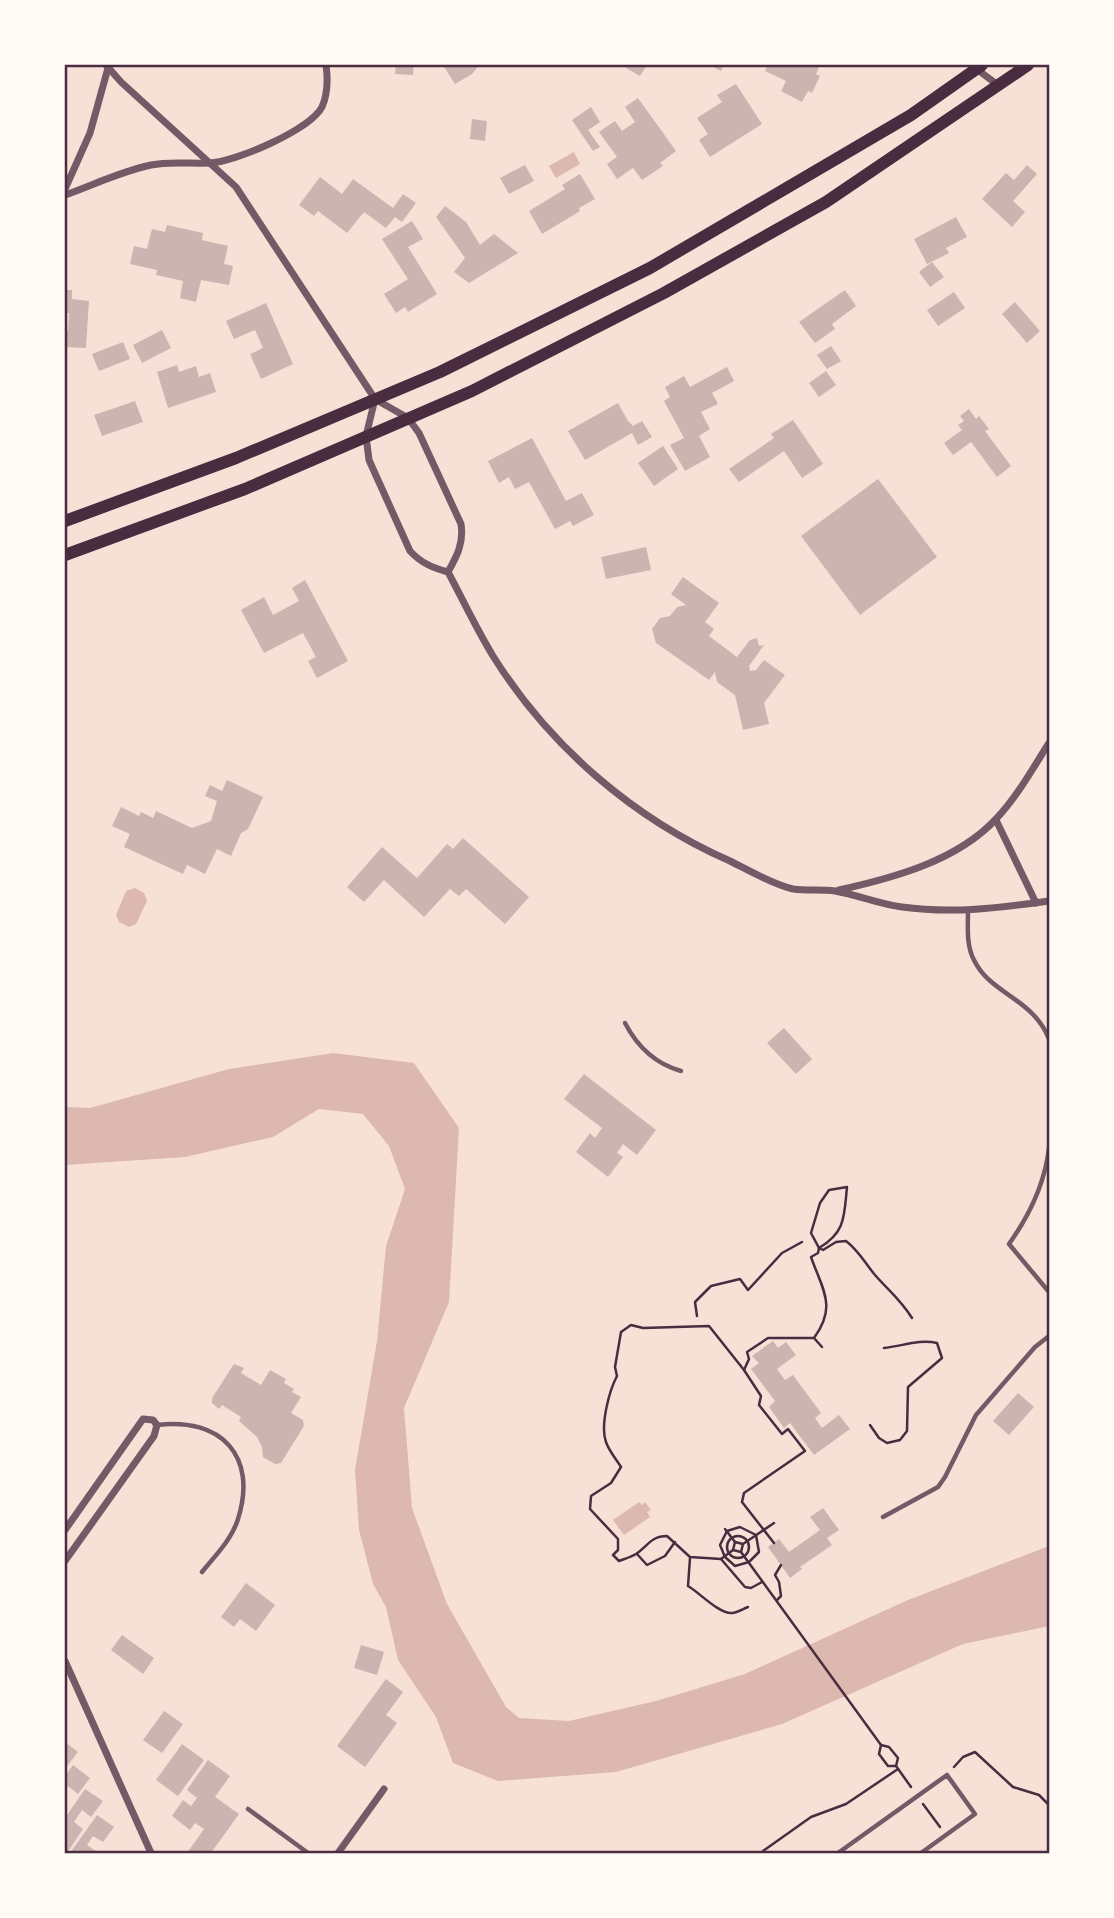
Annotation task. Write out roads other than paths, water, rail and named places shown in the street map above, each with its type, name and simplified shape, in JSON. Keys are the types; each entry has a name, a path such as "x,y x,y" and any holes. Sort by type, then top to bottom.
{"main road":[{"path":"65,555 245,489 472,391 675,287 825,202 1028,65"},
{"path":"65,521 236,458 440,372 650,268 911,115 977,66"}],"street":[{"path":"65,195 150,165 174,162 212,163 290,134 308,123 321,107 328,82 326,65"},
{"path":"65,189 86,142 109,66 236,187 375,399 408,418 421,436 461,524 463,537 460,549 448,572"},
{"path":"977,66 999,86"},
{"path":"375,399 366,436 369,460 410,551 431,567 448,572 493,656 520,695 588,769 623,799 711,853 791,888 835,891 901,907 968,911 1049,901"},
{"path":"835,891 897,877 972,839 996,820 1049,743"},
{"path":"996,820 1036,902"},
{"path":"65,1530 143,1419 153,1420 157,1425 154,1436 65,1561"},
{"path":"98,1482 113,1494"},
{"path":"65,1661 151,1853"},
{"path":"338,1853 384,1789"}],"lane":[{"path":"968,911 968,940 973,960 989,979 1031,1010 1049,1039"},
{"path":"625,1023 633,1039 664,1066 681,1072"},
{"path":"1049,1148 1038,1191 1028,1214 1009,1244 1049,1292"},
{"path":"883,1517 938,1487 976,1415 1035,1347 1049,1336"},
{"path":"157,1425 171,1423 202,1429 232,1447 242,1465 244,1496 238,1521 223,1547 202,1573"},
{"path":"838,1853 947,1775 975,1814 921,1853"},
{"path":"248,1809 308,1853"}]}
